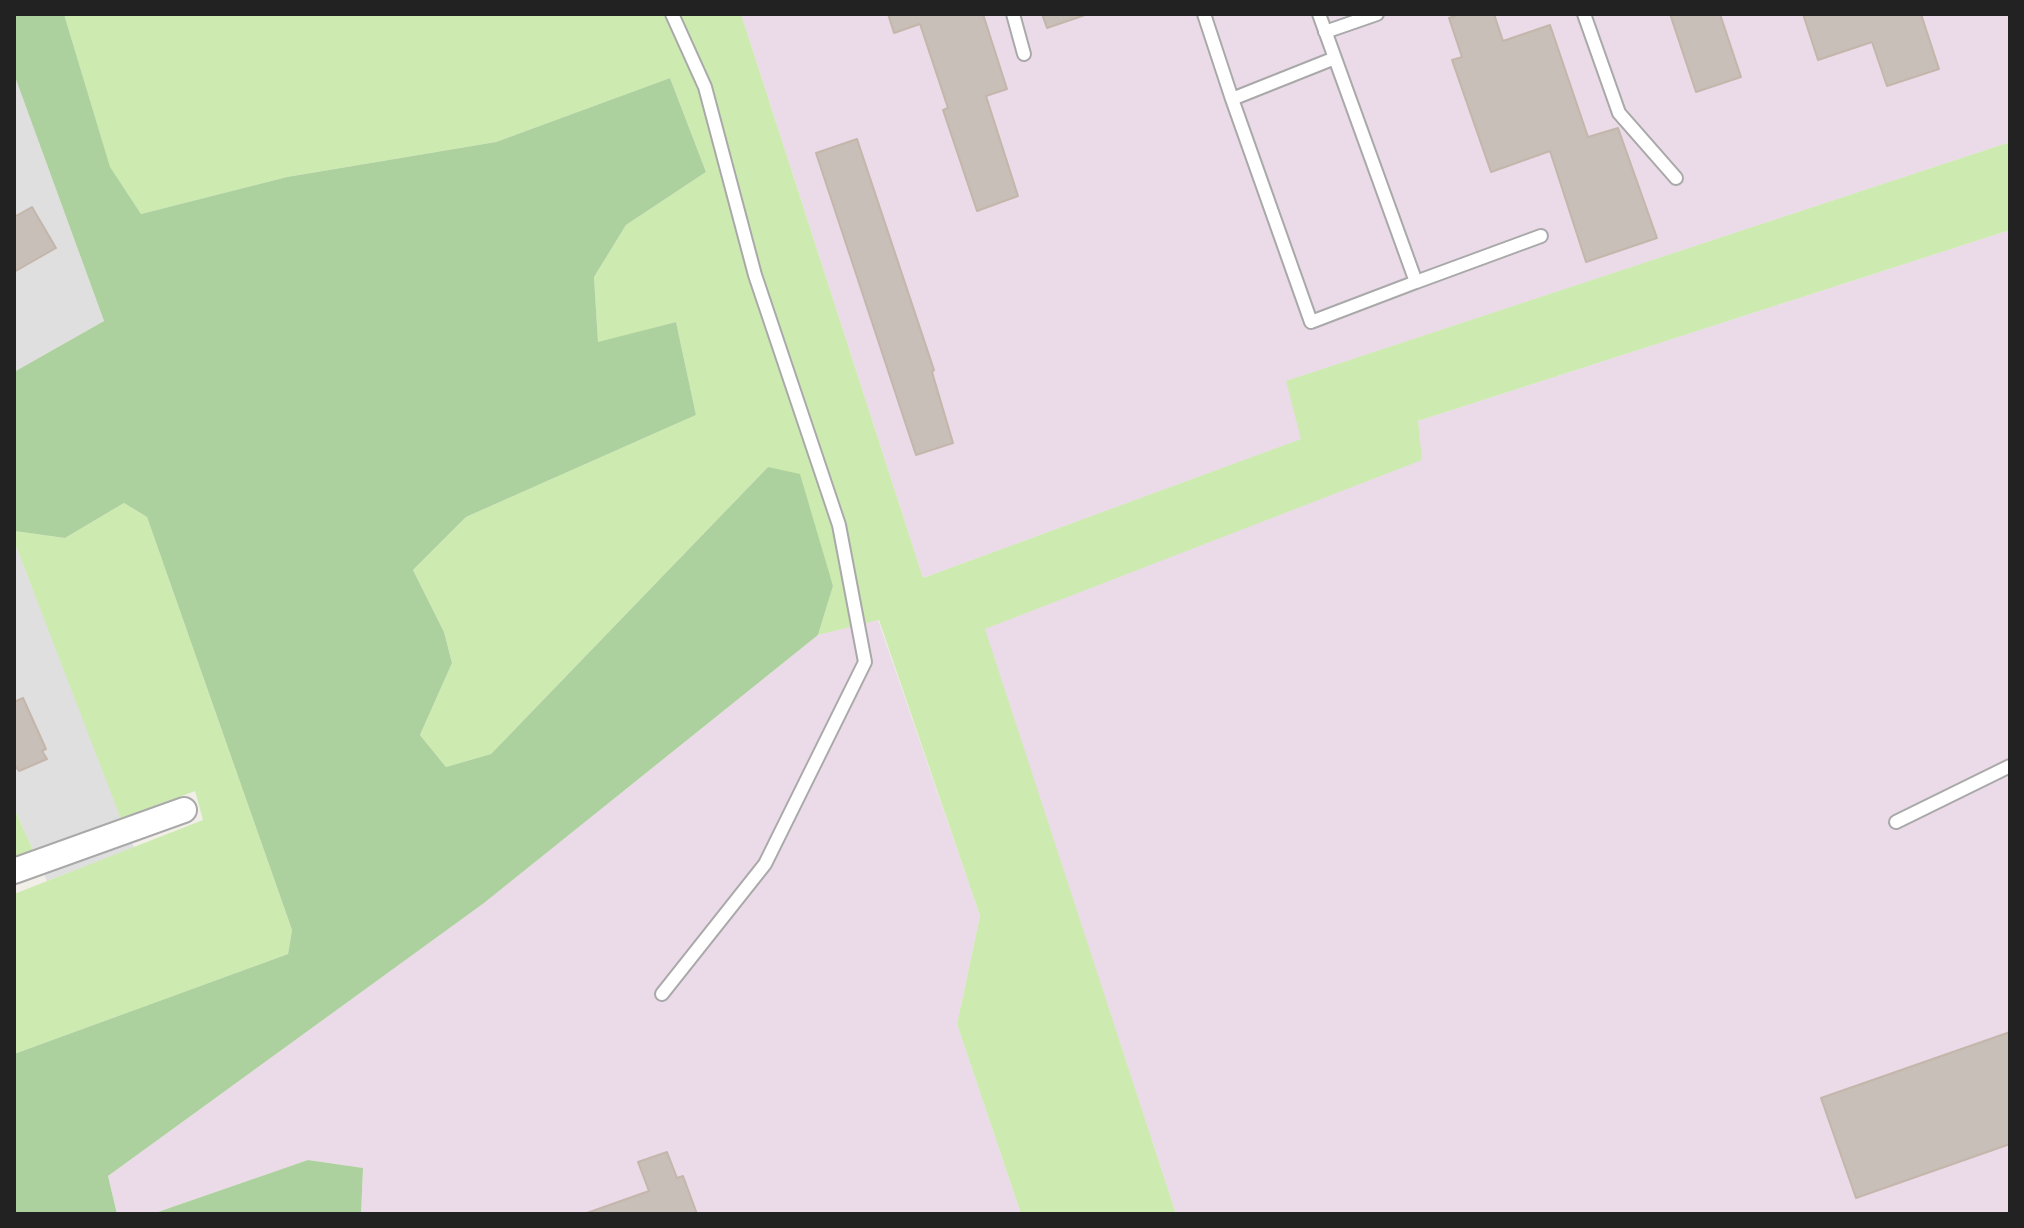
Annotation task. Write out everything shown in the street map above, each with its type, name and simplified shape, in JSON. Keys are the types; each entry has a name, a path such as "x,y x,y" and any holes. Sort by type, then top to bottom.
{"street":[{"path":"14,871 184,810"}],"lane":[{"path":"662,994 765,864 865,662 839,525 755,275 705,87 672,14"},
{"path":"1013,14 1024,54"},
{"path":"1204,14 1311,322 1541,236"},
{"path":"1319,14 1416,282"},
{"path":"1325,32 1377,14"},
{"path":"1584,14 1619,113 1676,178"},
{"path":"1232,99 1335,58"},
{"path":"1896,822 2010,766"}],"shaded area":[{"path":"741,14 2010,14 2010,142 1287,381 1302,439 923,578"},
{"path":"14,74 104,321 14,372"},
{"path":"2010,230 2010,1214 1176,1214 984,629 1421,460 1418,421"},
{"path":"14,541 134,848 47,881 14,808"},
{"path":"878,620 980,916 957,1024 1021,1214 361,1214 363,1168 308,1160 152,1214 117,1214 108,1176 484,903 818,635"}],"green space":[{"path":"14,14 64,14 110,167 141,214 287,177 496,142 670,78 706,172 626,225 594,277 598,342 676,322 696,415 466,517 413,570 444,632 452,663 420,735 446,767 491,754 768,467 800,474 833,586 818,635 484,903 108,1176 117,1214 14,1214 14,1054 288,954 292,930 147,517 124,503 65,538 14,531 14,372 104,321 14,74"},
{"path":"64,14 741,14 923,578 1301,439 1286,381 2010,142 2010,230 1418,421 1422,460 985,629 1176,1214 1021,1214 957,1024 980,916 879,620 818,635 833,586 768,467 491,754 446,767 420,735 452,663 444,632 413,570 466,517 696,415 676,322 598,343 594,277 626,225 706,172 670,78 496,142 287,177 141,214 110,168"},
{"path":"124,503 147,517 292,930 288,954 14,1054 14,894 203,820 195,791 121,819 14,541 14,531 65,538"},
{"path":"14,808 33,850 14,857"},
{"path":"308,1160 363,1168 361,1214 152,1214"}],"building":[{"path":"888,14 983,14 1007,89 986,96 1018,196 977,211 943,110 948,108 920,24 894,33"},
{"path":"1042,14 1088,14 1047,28"},
{"path":"1460,14 1494,14 1503,41 1550,25 1588,137 1618,128 1657,238 1586,262 1550,151 1491,172 1452,60 1462,57 1449,18"},
{"path":"1670,14 1720,14 1741,77 1696,92"},
{"path":"1803,14 1921,14 1939,69 1887,86 1872,42 1818,60"},
{"path":"857,139 934,370 932,372 953,443 916,455 816,153"},
{"path":"32,207 56,248 14,272 14,217"},
{"path":"23,698 46,749 42,751 47,759 19,771 14,764 14,702"},
{"path":"2010,1032 2010,1144 1856,1198 1821,1098"},
{"path":"667,1152 677,1178 683,1176 697,1214 584,1214 649,1191 638,1162"}]}
